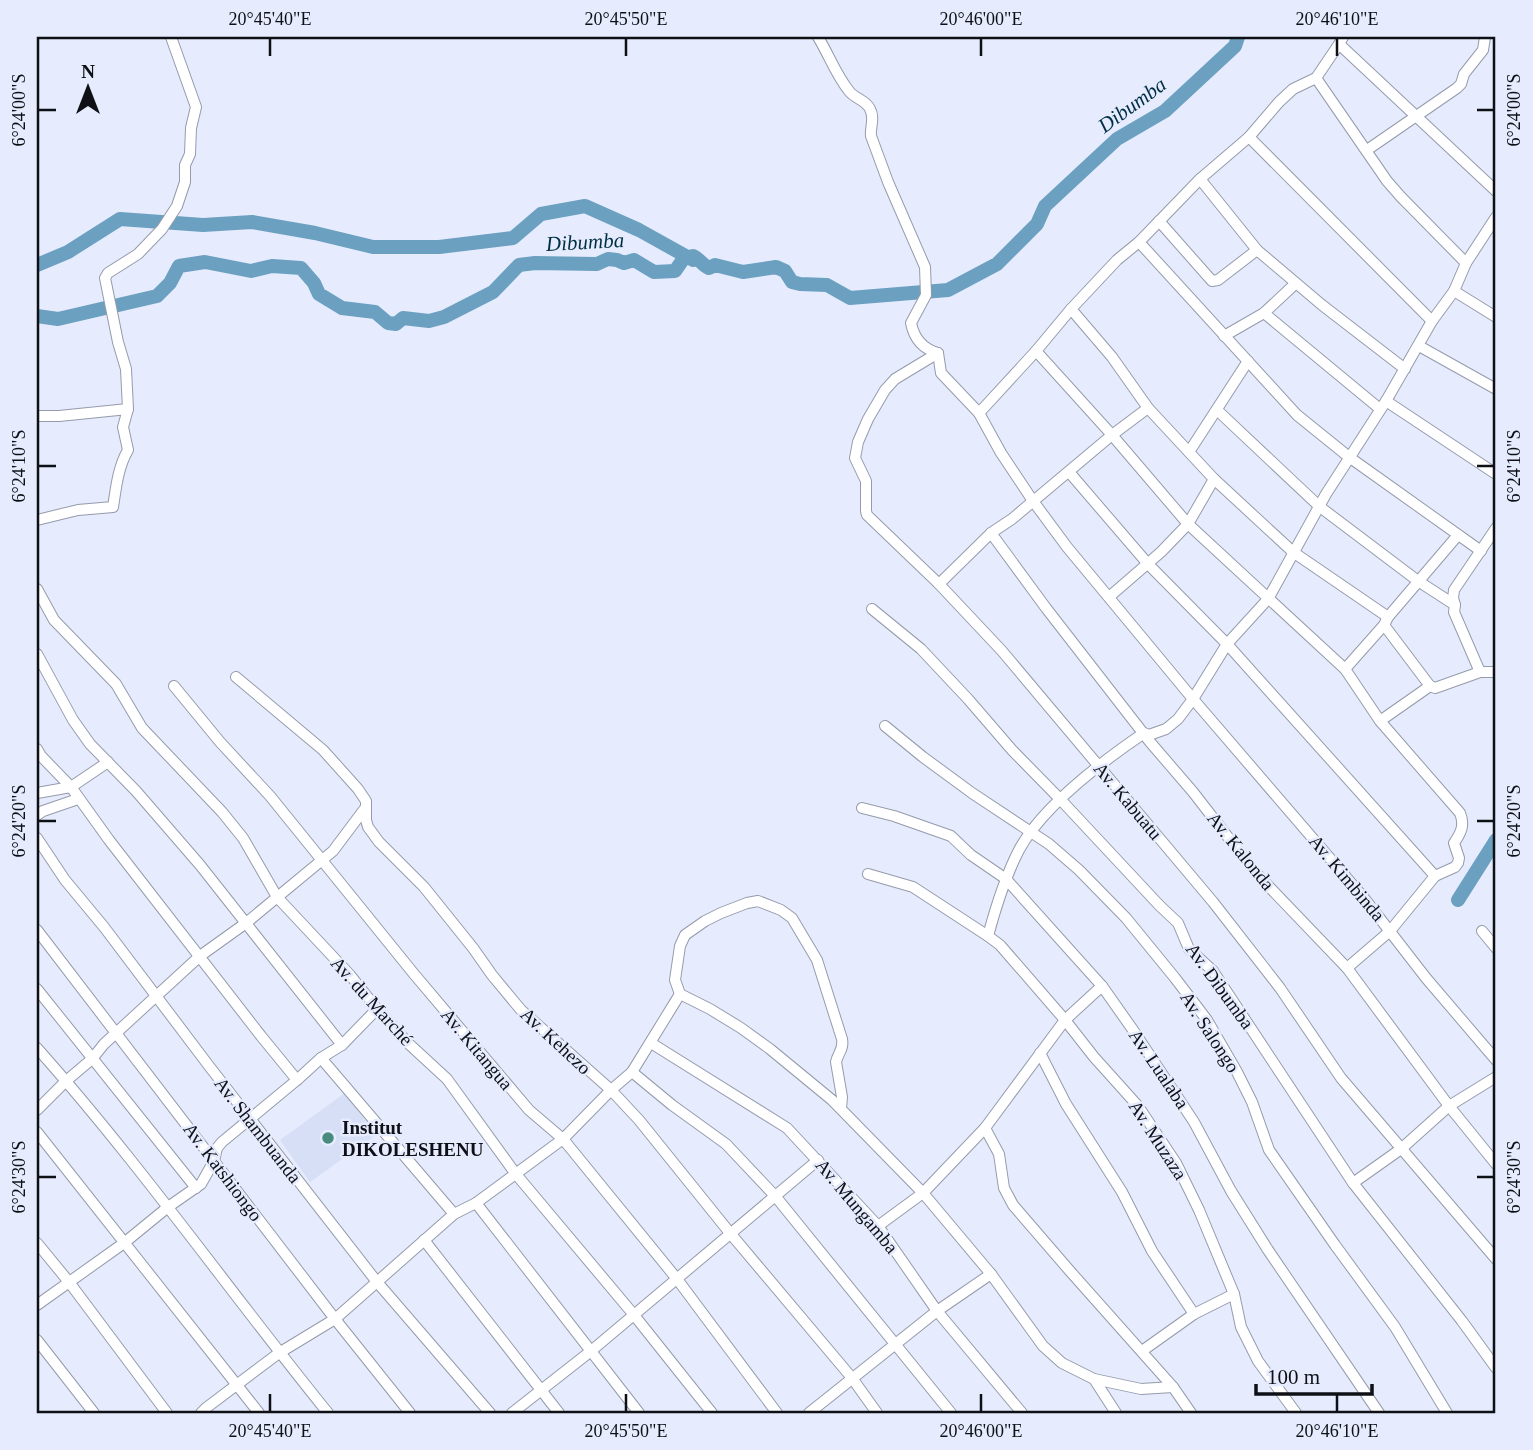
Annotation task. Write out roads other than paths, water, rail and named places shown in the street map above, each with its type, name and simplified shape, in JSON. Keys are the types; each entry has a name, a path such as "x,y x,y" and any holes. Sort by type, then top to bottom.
{"street":[{"path":"37,520 78,510 113,507 121,462 128,450 123,427 128,409 126,369 105,278 108,273 138,254 162,229 177,206 185,181 196,107 171,37"},
{"name":"Av. Kimbinda","path":"818,37 837,75 851,94 866,102 872,112 871,136 888,183 925,267 926,291 911,323 918,340 928,350 937,354 941,373 979,413 1001,453 1067,547 1193,699 1309,832 1426,978 1496,1060"},
{"path":"1367,150 1460,86 1464,74 1483,50 1485,37"},
{"path":"979,413 1117,260 1139,242 1200,179 1249,137 1293,89 1316,78 1341,41 1496,191"},
{"path":"1316,78 1387,181 1466,263"},
{"path":"1249,137 1432,321"},
{"path":"1200,179 1257,250 1295,284 1405,369"},
{"path":"988,936 997,901 1030,833 1060,799 1116,752 1144,733 1149,735 1166,729 1178,719 1227,645 1268,599 1349,457 1432,321 1454,291 1466,263 1492,233 1496,216"},
{"path":"1159,221 1212,281 1219,280 1257,250"},
{"path":"1139,242 1297,415 1349,457 1481,551"},
{"path":"1224,336 1264,313 1295,284"},
{"path":"1454,291 1496,317"},
{"path":"1071,309 1112,358 1148,408 1214,479 1293,552 1386,621 1430,686 1435,688 1479,672 1496,672"},
{"path":"1264,313 1383,405 1496,474"},
{"path":"1419,346 1496,389"},
{"path":"1036,351 1188,524 1345,669 1380,721 1460,813 1462,832 1454,843 1459,853 1458,863 1435,876 1390,931 1347,968"},
{"name":"Av. Kabuatu","path":"937,354 895,379 885,390 868,419 858,442 855,458 866,481 867,515 939,584 1002,651 1213,902 1280,988 1341,1078 1496,1259"},
{"path":"1189,452 1248,361"},
{"path":"939,584 991,533 1148,408"},
{"path":"37,416 128,409"},
{"path":"1217,410 1320,507 1418,581 1455,605"},
{"path":"1069,472 1148,564 1227,645 1435,876"},
{"path":"1109,597 1148,564 1188,524 1214,479"},
{"path":"1479,672 1454,612 1453,598 1454,590 1462,576 1496,528"},
{"name":"Av. Kalonda","path":"991,533 1046,608 1255,872 1347,968 1449,1106 1496,1164"},
{"path":"1345,669 1458,535"},
{"name":"Av. du Marché","path":"37,589 54,620 116,684 142,728 222,812 243,838 276,897 350,975 409,1044 447,1079 515,1173 712,1413"},
{"name":"Av. Dibumba","path":"872,608 921,649 1012,750 1178,923 1189,948 1213,971 1353,1183 1496,1368"},
{"path":"37,654 72,719 90,744 136,791 246,923 342,1045"},
{"name":"Av. Kehezo","path":"236,677 323,751 358,789 366,801 368,827 379,842 424,887 521,1010 611,1090 639,1120 852,1378 877,1413"},
{"name":"Av. Kitangua","path":"174,686 220,742 270,796 529,1111 563,1139 677,1279 777,1413"},
{"path":"1380,721 1430,686"},
{"name":"Av. Salongo","path":"885,726 952,779 1049,844 1079,870 1125,918 1175,978 1207,1020 1237,1072 1252,1102 1269,1150 1395,1327 1447,1413"},
{"path":"37,749 71,788 297,1080"},
{"path":"37,793 71,788 108,762"},
{"path":"37,815 78,799"},
{"path":"37,1110 92,1059 116,1032 200,956 246,923 333,851 366,807"},
{"name":"Av. Lualaba","path":"862,808 951,836 971,855 1006,879 1102,986 1194,1122 1231,1191 1268,1250 1379,1413"},
{"name":"Av. Shambuanda","path":"37,838 65,880 377,1282 490,1413"},
{"name":"Av. Muzaza","path":"868,874 913,887 1000,945 1138,1106 1176,1163 1199,1210 1234,1294 1241,1327 1258,1361 1296,1413"},
{"path":"841,1108 842,1097 836,1062 843,1049 842,1039 817,960 792,918 781,910 758,901 721,913 693,928 685,935 680,947 675,979 680,994 710,1009 761,1042 841,1108 923,1194 991,1274 1043,1346 1062,1363 1094,1379 1141,1389 1173,1387"},
{"name":"Av. Katshiongo","path":"37,930 335,1319 411,1413"},
{"path":"1482,931 1496,948"},
{"path":"878,1226 923,1194 985,1128 1065,1020 1102,986"},
{"path":"37,989 196,1188"},
{"path":"201,1413 279,1353 335,1319 454,1214 476,1203 563,1139 632,1072 680,994"},
{"path":"37,1305 196,1188 206,1176 222,1142 321,1058 342,1045 377,1009"},
{"name":"Av. Mungamba","path":"651,1043 786,1128 878,1226 937,1311 1022,1413"},
{"path":"37,1048 168,1207 328,1413"},
{"path":"1040,1053 1066,1104 1122,1192 1152,1251 1194,1314"},
{"path":"321,1058 454,1214"},
{"path":"632,1072 726,1144 776,1196 951,1413"},
{"path":"1353,1183 1401,1149 1449,1106 1496,1077"},
{"path":"985,1128 999,1154 1004,1188 1013,1206 1173,1387 1191,1413"},
{"path":"37,1132 258,1413"},
{"path":"512,1413 591,1351 818,1160"},
{"path":"476,1203 639,1413"},
{"path":"424,1240 559,1413"},
{"path":"37,1243 167,1413"},
{"path":"809,1413 937,1311 991,1274"},
{"path":"1142,1351 1194,1314 1234,1294"},
{"path":"37,1340 94,1413"},
{"path":"1094,1379 1116,1413"}],"waterway":[{"name":"Dibumba","path":"37,316 58,319 157,296 170,283 179,266 205,262 251,271 272,266 301,268 314,283 319,294 342,308 375,312 388,323 396,324 403,318 429,321 444,317 493,292 519,265 535,263 597,264 608,259 624,263 634,260 654,272 675,271 684,258 693,256 709,268 715,265 743,272 776,267 785,271 792,282 827,285 850,298 948,290 997,264 1037,224 1045,206 1117,139 1165,111 1235,46 1238,37"},
{"path":"37,265 68,252 120,219 203,225 252,222 373,247 439,247 513,238 541,214 585,206 639,230 693,260"},
{"path":"1458,900 1496,840"}],"place":[{"name":"Institut DIKOLESHENU","path":"328,1138"}]}
